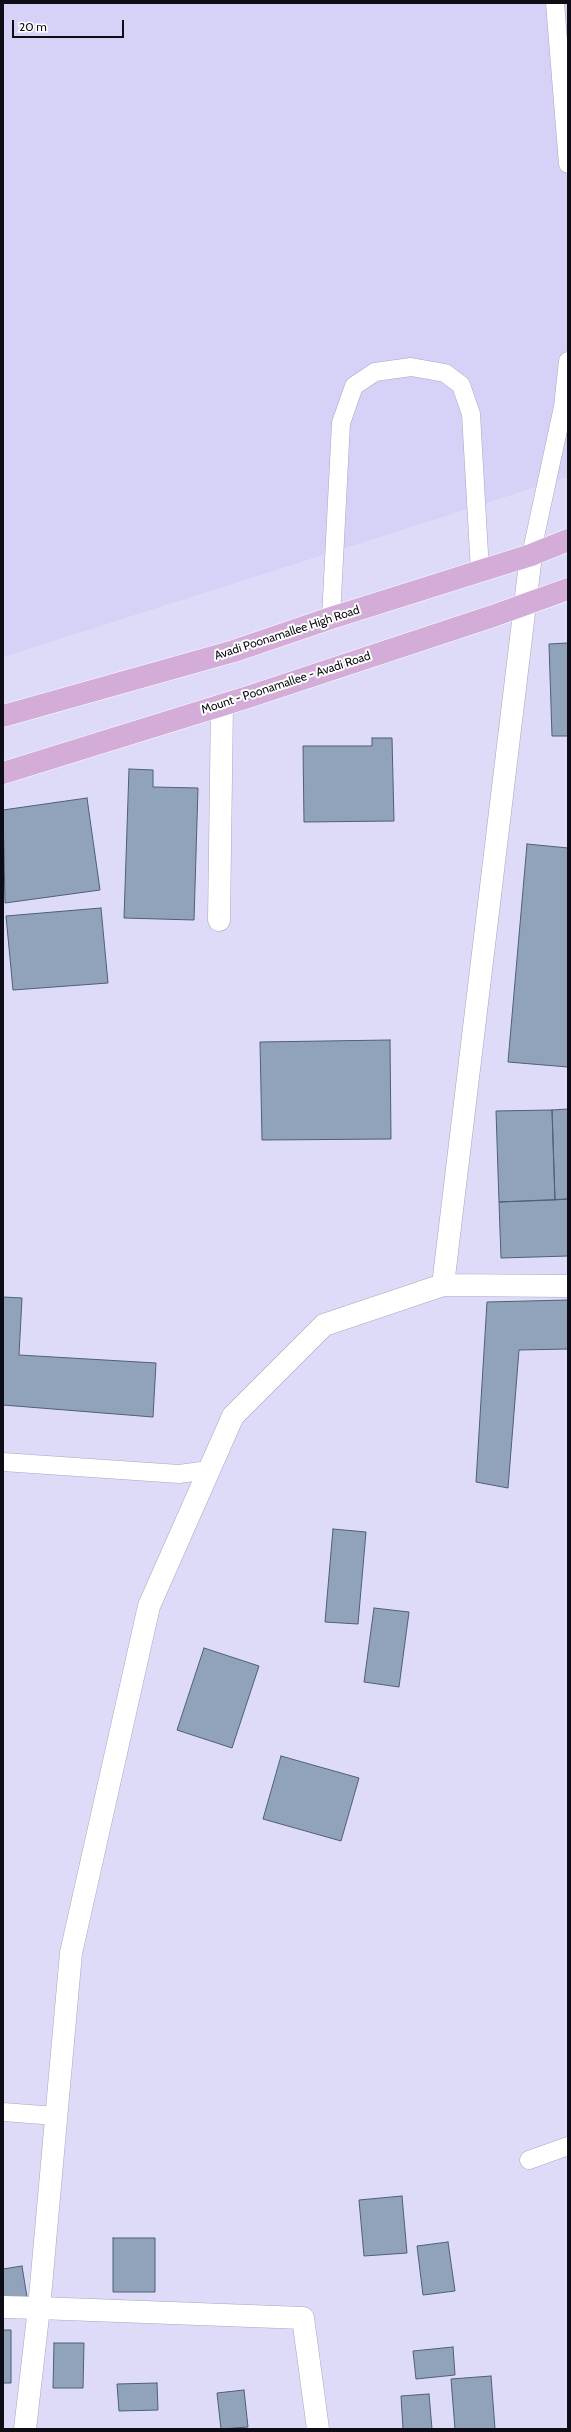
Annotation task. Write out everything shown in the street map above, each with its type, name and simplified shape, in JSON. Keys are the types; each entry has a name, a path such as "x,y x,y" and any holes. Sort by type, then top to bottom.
{"main road":[{"name":"Avadi Poonamallee High Road","path":"3,716 234,651 330,618 532,555 568,540"},
{"name":"Mount - Poonamallee - Avadi Road","path":"3,773 222,705 526,604 568,588"}],"street":[{"path":"443,1285 532,555"},
{"path":"219,920 222,705"},
{"path":"25,2429 39,2308 71,1953 149,1606 233,1416 324,1325 443,1285 568,1286"},
{"path":"3,2307 303,2318 318,2429"}],"lane":[{"path":"555,3 568,164"},
{"path":"532,555 563,407 568,361"},
{"path":"330,618 341,423 354,386 375,372 411,367 445,373 461,385 471,414 480,571"},
{"path":"3,1462 179,1474 209,1470"},
{"path":"3,2112 56,2116"},
{"path":"529,2160 568,2146"}],"shaded area":[{"path":"3,3 568,3 568,477 3,657"}],"building":[{"path":"568,643 568,736 552,736 549,644"},
{"path":"372,738 392,738 394,821 304,822 303,746 372,746"},
{"path":"129,769 153,770 153,787 198,788 194,920 124,918"},
{"path":"87,798 100,890 5,903 3,810"},
{"path":"527,844 568,848 568,1067 508,1062"},
{"path":"101,908 108,983 13,990 6,916"},
{"path":"390,1040 391,1139 262,1140 260,1042"},
{"path":"568,1109 568,1199 555,1200 552,1110"},
{"path":"552,1110 555,1200 499,1202 496,1111"},
{"path":"568,1199 568,1256 501,1258 499,1202"},
{"path":"3,1297 22,1298 19,1355 156,1363 153,1417 3,1405"},
{"path":"568,1300 568,1349 519,1350 508,1488 476,1482 487,1302"},
{"path":"333,1529 366,1532 358,1624 325,1622"},
{"path":"374,1608 409,1612 399,1687 364,1682"},
{"path":"204,1648 259,1666 232,1748 177,1730"},
{"path":"281,1756 359,1778 341,1841 263,1819"},
{"path":"402,2196 407,2253 364,2256 359,2200"},
{"path":"113,2238 155,2238 155,2292 113,2292"},
{"path":"448,2242 455,2291 423,2295 417,2246"},
{"path":"22,2266 27,2297 3,2301 3,2269"},
{"path":"3,2330 11,2330 11,2383 3,2383"},
{"path":"54,2343 84,2343 83,2388 53,2388"},
{"path":"453,2347 455,2375 416,2379 413,2351"},
{"path":"491,2376 495,2429 455,2429 451,2379"},
{"path":"157,2383 158,2410 119,2411 117,2384"},
{"path":"244,2390 248,2427 221,2429 217,2393"},
{"path":"429,2394 432,2429 403,2429 401,2396"}]}
